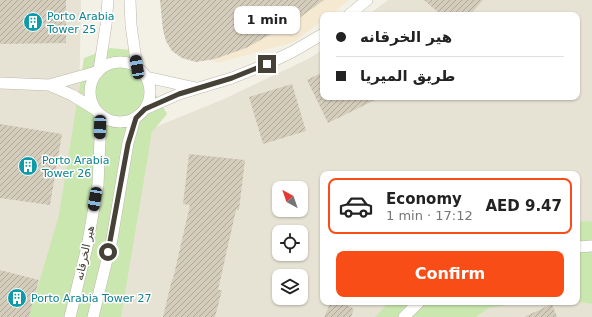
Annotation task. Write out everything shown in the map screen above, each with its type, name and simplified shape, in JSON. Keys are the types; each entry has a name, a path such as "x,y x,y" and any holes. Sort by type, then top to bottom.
{"street":[{"path":"97,112 89,92 91,82 97,71 106,25 108,0"},
{"path":"130,0 131,25 137,67"},
{"path":"353,12 367,0"},
{"path":"48,85 72,95 115,122 126,122 136,118 145,109 179,94 232,78 267,64 320,36"},
{"path":"0,83 48,85 97,71 108,64 120,62 137,67 146,77 150,93 145,109"},
{"path":"146,77 197,88"},
{"name":"هير الخرقانه","path":"70,317 87,247 98,185 97,112"},
{"name":"هير الخرقانه","path":"93,317 112,239 128,144 136,118"},
{"path":"580,247 592,246"},
{"path":"404,317 417,305"}],"shaded area":[{"path":"0,0 81,0 79,110 70,198 39,317 0,317"},
{"path":"168,0 349,0 334,12 320,12 320,22 294,42 218,63 172,41"},
{"path":"388,0 592,0 592,230 580,232 580,171 320,171 320,305 404,305 392,317 116,317 153,128 224,99 312,57 320,51 320,100 580,100 580,12 372,12"},
{"path":"580,302 592,304 592,317 476,317 489,308 506,305 580,305"}],"green space":[{"path":"110,48 130,50 167,114 152,132 121,317 29,317 59,215 84,58"},
{"path":"592,221 592,304 580,302 580,222"},
{"path":"386,305 506,305 489,308 476,317 375,317"}],"building":[{"name":"Porto Arabia Tower 25","path":"0,0 66,0 66,43 0,44"},
{"path":"160,0 324,0 295,21 246,48 215,59 196,62 182,58 172,51 166,41 163,30"},
{"path":"424,0 483,0 473,12 438,12"},
{"path":"320,74 320,100 375,100 328,123 307,80"},
{"path":"292,84 306,131 263,144 249,97"},
{"name":"Porto Arabia Tower 26","path":"0,124 62,134 50,205 0,198"},
{"path":"189,154 245,160 239,210 236,210 218,290 222,290 215,317 163,317 190,205 183,204"},
{"name":"Porto Arabia Tower 27","path":"0,270 39,280 29,317 0,317"},
{"path":"330,305 347,305 354,309 351,317 324,317"},
{"path":"552,305 557,317 524,317"}],"place":[{"name":"Porto Arabia Tower 25","path":"33,22"},
{"name":"Porto Arabia Tower 26","path":"28,166"},
{"name":"Porto Arabia Tower 27","path":"17,298"}],"route":[{"path":"108,252 112,239 128,144 136,118 145,109 179,94 232,78 267,64"}]}
